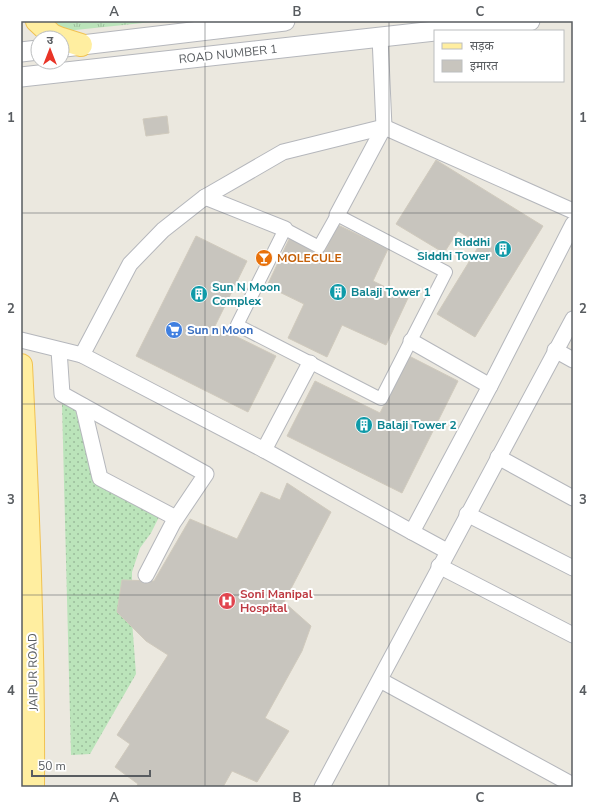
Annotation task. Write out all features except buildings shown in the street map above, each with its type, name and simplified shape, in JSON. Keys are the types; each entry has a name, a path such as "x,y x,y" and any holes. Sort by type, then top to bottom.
{"main road":[{"path":"37,21 47,30"},
{"name":"JAIPUR ROAD","path":"21,366 29,524 33,704 33,787"}],"street":[{"path":"70,42 284,21"},
{"name":"ROAD NUMBER 1","path":"445,30 530,21"},
{"name":"ROAD NUMBER 1","path":"21,77 434,31"},
{"path":"205,197 285,230 319,247 338,215 384,127 380,37"},
{"path":"82,355 130,264 163,230 205,197 283,152 384,127 573,211"},
{"path":"285,230 237,325 381,399 446,272 338,215"},
{"path":"412,532 490,386 573,224"},
{"path":"324,786 439,566 573,319"},
{"path":"21,340 82,355 264,450 447,551"},
{"path":"411,341 490,386"},
{"path":"59,350 62,394 206,474 176,518 154,557 146,575"},
{"path":"556,350 573,360"},
{"path":"264,450 310,363"},
{"path":"83,406 100,478 176,518"},
{"path":"498,457 573,498"},
{"path":"467,514 573,568"},
{"path":"439,566 573,635"},
{"path":"380,680 571,784"}],"green space":[{"path":"42,21 162,21 70,31 53,30"},
{"path":"62,404 75,409 96,483 160,515 151,533 140,548 132,572 132,621 136,674 90,754 71,755"}],"place":[{"name":"Riddhi Siddhi Tower","path":"503,249"},
{"name":"MOLECULE","path":"264,258"},
{"name":"Balaji Tower 1","path":"338,292"},
{"name":"Sun N Moon Complex","path":"199,294"},
{"name":"Sun n Moon","path":"174,330"},
{"name":"Balaji Tower 2","path":"364,425"},
{"name":"Soni Manipal Hospital","path":"227,601"}]}
